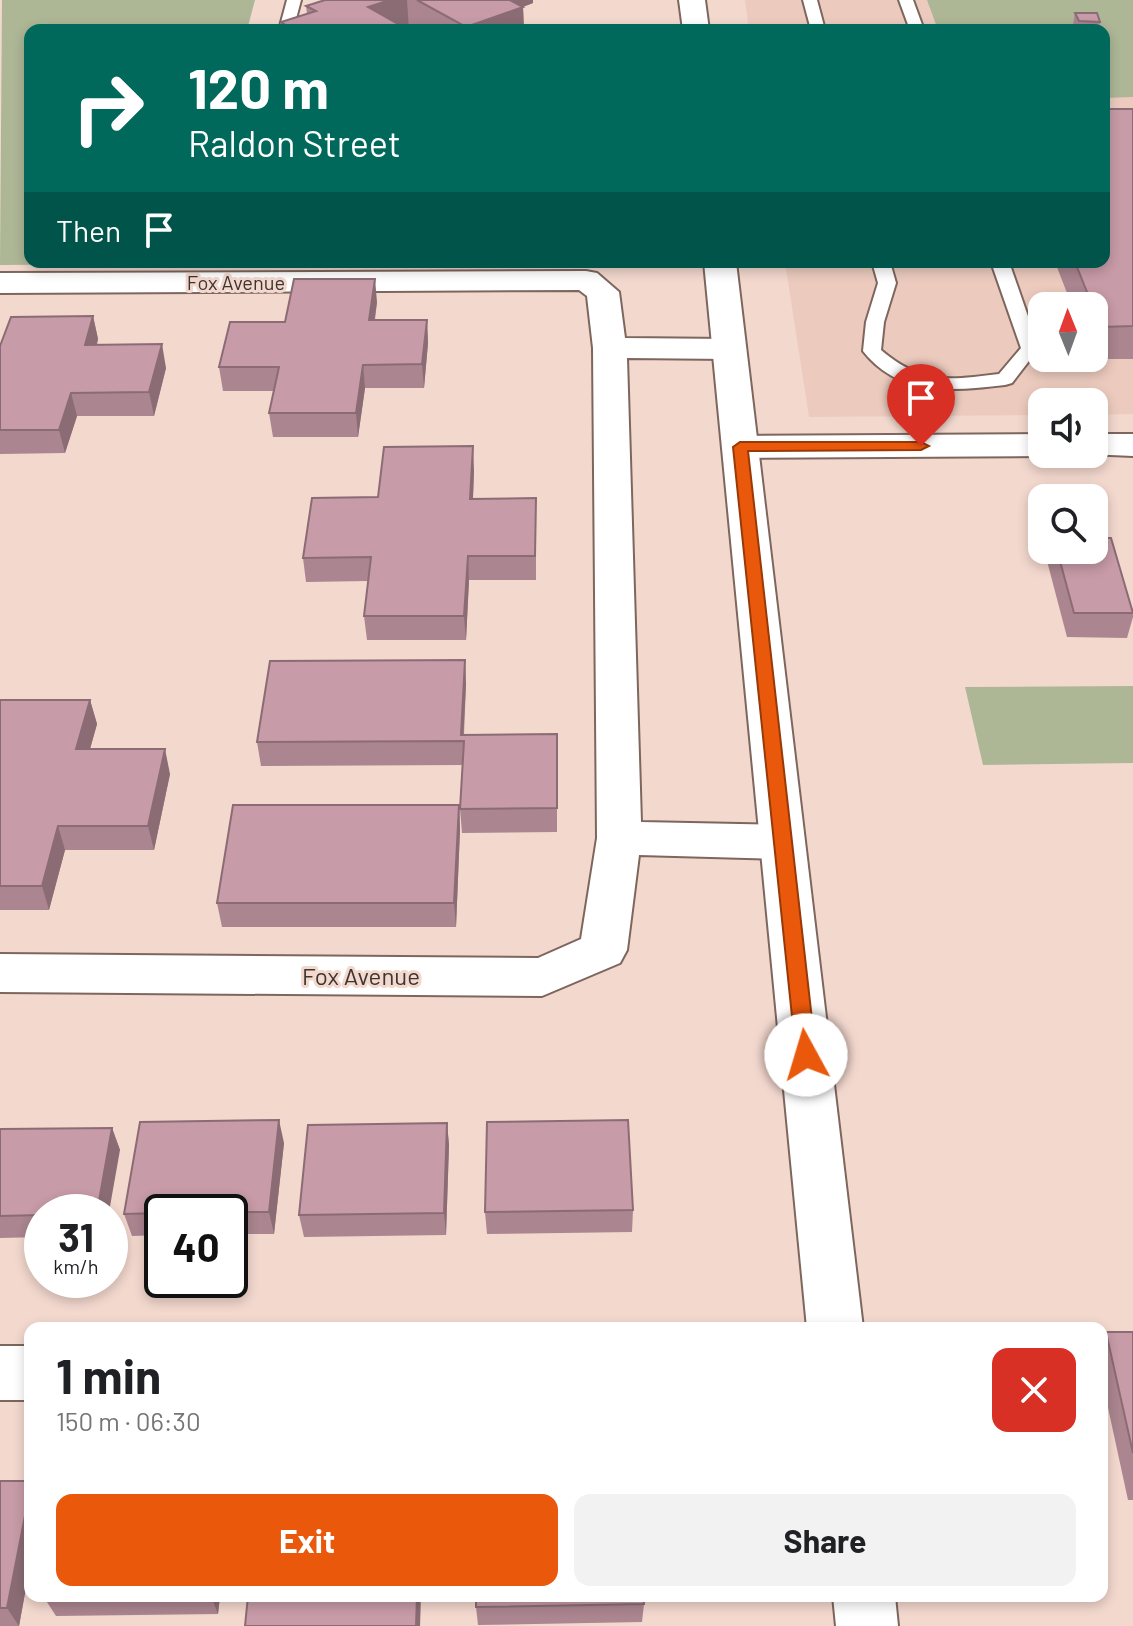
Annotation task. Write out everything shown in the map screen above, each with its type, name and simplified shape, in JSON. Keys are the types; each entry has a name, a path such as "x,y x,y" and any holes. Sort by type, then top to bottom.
{"street":[{"path":"692,0 695,24"},
{"path":"721,268 834,1322"},
{"name":"Fox Avenue","path":"0,283 586,280 603,292 610,348 619,838 603,950 542,977 0,973"},
{"path":"610,348 729,349"},
{"path":"740,447 1028,445"},
{"path":"1108,445 1133,445"},
{"path":"619,838 783,842"},
{"path":"0,1373 24,1373"},
{"path":"865,1602 867,1626"}],"lane":[{"path":"288,24 294,0"},
{"path":"810,0 816,24"},
{"path":"906,0 915,24"},
{"path":"883,268 887,283 875,322 872,351 893,372 935,386 1005,379 1030,348 1002,268"}],"shaded area":[{"path":"745,0 1133,0 1133,414 1108,415 1108,388 1028,388 1028,415 809,417 786,268 1110,268 1110,24 748,24"}],"green space":[{"path":"2,0 255,0 249,24 24,24 24,265 0,265"},
{"path":"927,0 1133,0 1133,97 1110,98 1110,24 936,24"},
{"path":"1133,686 1133,763 983,765 965,687"}],"building":[{"path":"325,0 390,0 368,7 398,24 281,22 316,11 306,6"},
{"path":"417,0 510,0 523,7 475,24 461,24"},
{"path":"1075,13 1097,13 1100,22 1079,21"},
{"path":"1110,109 1133,109 1133,326 1108,327 1108,292 1087,292 1077,268 1110,268"},
{"path":"294,279 375,279 369,320 427,320 422,364 363,365 356,413 269,413 279,367 219,367 230,322 285,322"},
{"path":"93,316 85,345 162,344 149,392 71,393 59,430 0,430 0,346 11,317"},
{"path":"473,446 470,499 536,498 535,556 468,556 464,616 364,616 371,557 303,558 312,498 378,497 384,447"},
{"path":"1108,538 1111,538 1133,613 1074,613 1061,564 1108,564"},
{"path":"465,660 461,735 557,734 557,808 460,809 464,741 257,742 270,661"},
{"path":"0,700 90,700 76,749 165,749 148,826 58,826 42,886 0,886"},
{"path":"233,805 459,805 454,903 217,903"},
{"path":"279,1120 269,1212 248,1212 248,1194 144,1194 144,1213 128,1214 127,1194 140,1122"},
{"path":"628,1120 633,1210 485,1212 487,1122"},
{"path":"447,1123 444,1213 299,1215 308,1125"},
{"path":"112,1128 100,1194 24,1194 24,1215 0,1216 0,1129"},
{"path":"1108,1332 1133,1332 1133,1453 1108,1341"},
{"path":"0,1481 24,1481 24,1521 7,1608 0,1608"},
{"path":"247,1602 417,1602 416,1626 245,1626"},
{"path":"476,1602 644,1604 476,1607"}],"route":[{"path":"806,1055 740,447 921,446"}]}
